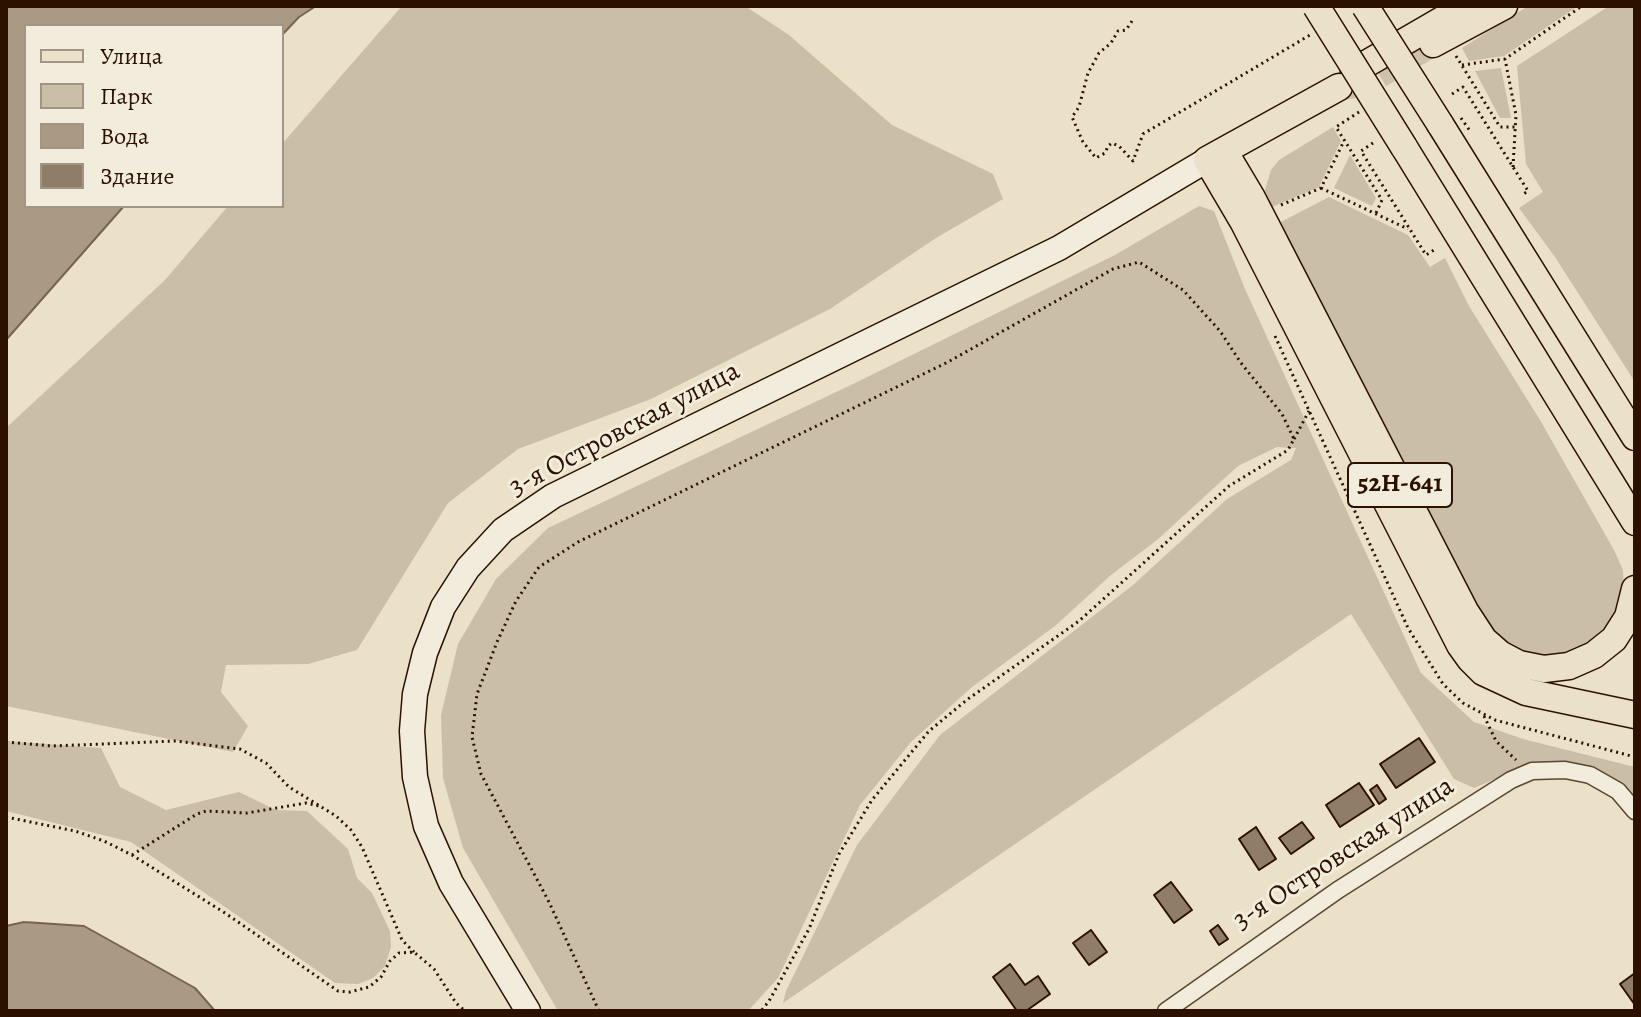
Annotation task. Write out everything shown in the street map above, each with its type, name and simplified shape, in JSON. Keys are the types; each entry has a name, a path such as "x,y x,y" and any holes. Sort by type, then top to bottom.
{"main road":[{"path":"1365,6 1635,437"},
{"path":"1216,156 1466,6"},
{"path":"1432,44 1504,6"},
{"path":"1317,18 1404,147 1635,522"},
{"name":"52Н-641","path":"1216,156 1252,198 1465,611 1484,640 1500,654 1519,664 1544,669 1569,666 1594,655 1614,639 1628,617 1635,589"},
{"name":"52Н-641","path":"1216,156 1244,223 1460,645 1470,659 1483,672 1526,692 1635,715"},
{"name":"3-я Островская улица","path":"528,1011 451,883 426,826 415,777 412,731 415,694 425,653 443,607 468,568 503,530 553,496 1059,248 1216,156"}],"street":[{"name":"3-я Островская улица","path":"1166,1011 1338,890 1511,780 1532,771 1565,770 1590,775 1618,791 1635,811"}],"path":[{"path":"1516,127 1500,127 1462,65 1505,59 1582,6"},
{"path":"1132,21 1126,30 1118,31 1111,43 1099,53 1088,73 1079,107 1072,117 1083,142 1096,158 1105,153 1112,143 1133,161 1143,134 1317,18"},
{"path":"1505,59 1516,115 1513,167"},
{"path":"1452,94 1463,87 1528,191 1522,195"},
{"path":"1271,210 1321,188 1344,141 1382,200 1376,213"},
{"path":"1373,143 1361,151 1426,255 1434,250"},
{"path":"1321,188 1411,231"},
{"path":"599,1011 568,941 481,774 472,737 477,694 497,642 516,601 539,567 578,542 948,362 1113,269 1139,262 1183,290 1220,331 1282,414 1294,439"},
{"path":"761,1011 809,929 839,854 872,800 929,731 968,699 1079,621 1229,486 1288,450 1310,410"},
{"path":"1484,716 1496,741 1532,771"},
{"path":"6,742 52,746 176,741 240,749 266,763 289,787 351,830 362,847 402,940 434,969 456,1003 465,1011"},
{"path":"132,855 206,811 247,813 306,803 322,807"},
{"path":"6,817 75,831 132,855 225,913 338,991 350,992 369,987 399,953 414,952"}],"green space":[{"path":"402,6 745,6 789,35 892,125 993,174 1003,199 936,238 830,309 651,399 518,449 448,503 357,650 308,664 226,665 221,692 248,726 233,752 6,706 6,428 165,280 226,208 284,208 284,142"},
{"path":"1528,6 1578,6 1504,56 1469,61 1462,48"},
{"path":"1609,6 1635,7 1635,382 1555,257 1519,208 1543,192 1526,164 1517,66"},
{"path":"1501,68 1511,118 1500,118 1475,71"},
{"path":"1333,127 1341,141 1319,187 1272,207 1265,190 1271,170 1279,160"},
{"path":"1350,155 1376,198 1372,206 1334,188"},
{"path":"1329,197 1408,235 1430,267 1445,258 1469,306 1540,420 1623,570 1624,589 1619,611 1608,630 1592,644 1557,658 1519,654 1487,630 1302,270 1281,222"},
{"path":"1199,206 1214,211 1245,289 1421,673 1474,722 1523,739 1635,767 1635,812 1601,771 1534,762 1474,788 1454,779 1351,614 783,1003 857,845 940,735 1133,585 1227,499 1291,460 1296,448 1277,447 1238,466 1157,540 1111,575 1055,626 972,687 911,742 860,805 778,978 748,1011 558,1011 463,848 443,778 441,715 458,644 496,579 548,528 851,385 1115,255"},
{"path":"6,741 101,748 120,787 166,810 239,792 276,810 307,811 348,849 357,878 372,893 390,931 391,947 385,966 373,978 358,984 335,983 131,842 6,811"}],"water":[{"path":"6,6 316,6 299,17 284,33 284,24 24,24 24,208 122,208 6,340"},
{"path":"24,922 84,926 195,988 215,1011 6,1011 6,926"}],"building":[{"path":"1419,738 1435,762 1396,788 1380,764"},
{"path":"1359,783 1374,805 1340,827 1326,805"},
{"path":"1377,785 1386,799 1379,804 1370,790"},
{"path":"1302,822 1314,838 1291,854 1279,838"},
{"path":"1256,827 1276,859 1259,870 1239,839"},
{"path":"1171,882 1192,910 1174,923 1154,895"},
{"path":"1218,925 1228,939 1219,945 1210,931"},
{"path":"1091,930 1107,952 1089,965 1073,943"},
{"path":"1010,964 1025,985 1038,976 1050,994 1026,1011 1017,1011 993,977"},
{"path":"1635,973 1635,1005 1620,984"}],"tunnel":[{"path":"1343,87 1364,84 1432,44"}]}
